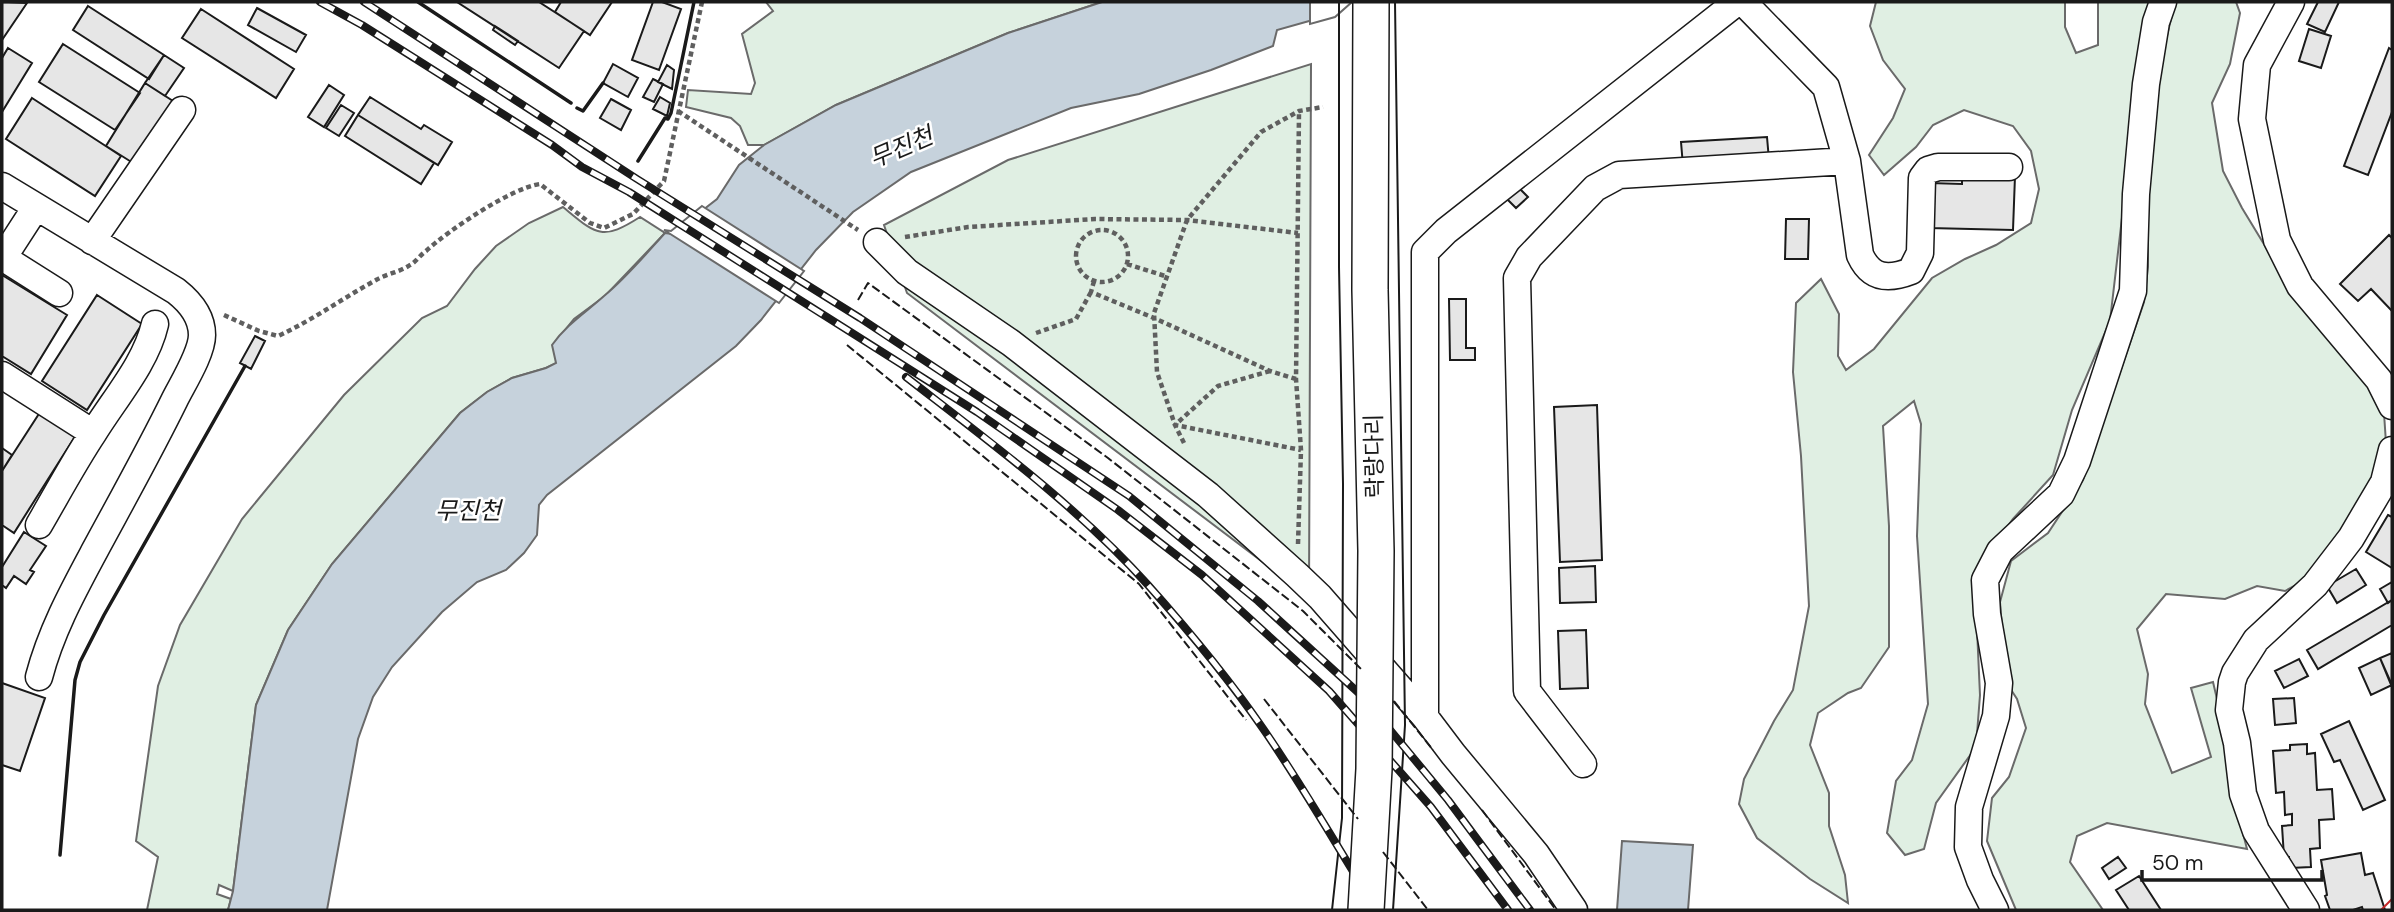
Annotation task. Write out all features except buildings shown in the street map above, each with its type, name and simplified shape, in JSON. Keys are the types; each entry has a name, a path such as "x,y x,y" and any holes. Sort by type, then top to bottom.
{"main road":[{"name":"락랑다리","path":"1366,910 1374,769 1376,565 1370,290 1371,2"}],"street":[{"path":"1425,717 1425,252 1446,232 1737,2"},
{"path":"1743,2 1826,88 1847,161 1860,255 1867,270 1894,278 1911,271 1920,253 1923,178 1928,170 1938,167 2009,167"},
{"path":"1995,910 1968,847 1969,807 1996,716 1999,683 1987,614 1985,580 2000,551 2061,494 2077,461 2117,343 2133,290 2136,194 2146,84 2156,22 2163,2"},
{"path":"2291,2 2257,65 2252,119 2277,240 2300,286 2379,380 2392,406"},
{"path":"92,241 182,110"},
{"path":"1583,764 1527,691 1517,278 1529,257 1595,188 1619,175 1847,161"},
{"path":"2,186 176,291 190,302 199,319 202,337 196,357 165,420 75,587 48,643 39,677"},
{"path":"36,207 2,258 59,293"},
{"path":"879,244 907,272 1011,343 1208,495 1320,597 1425,717 1452,754 1535,854 1574,910"},
{"path":"39,525 134,370 152,337 155,324"},
{"path":"2,375 93,433"},
{"path":"2306,910 2256,831 2243,794 2230,710 2232,682 2256,640 2315,585 2351,538 2384,482 2392,450"}],"path":[{"path":"199,319 222,315 278,336 379,278 411,265 426,250 482,211 514,191 530,185 540,184 590,223 604,228 633,214 664,181 702,2"},
{"path":"1186,448 1157,372 1154,318 1187,220 1261,132 1299,111 1322,107"},
{"path":"1297,575 1301,450 1296,379 1299,111"},
{"path":"680,112 879,244 913,234 968,227 1095,219 1187,220 1298,233"},
{"path":"1101,229 1118,235 1128,250 1127,264 1120,275 1112,280 1094,281 1086,276 1076,262 1078,244 1092,231 1101,229"},
{"path":"1127,264 1166,276"},
{"path":"1011,343 1076,319 1094,281"},
{"path":"1091,292 1270,371 1296,379"},
{"path":"1175,425 1219,386 1270,371"},
{"path":"1175,425 1301,450"}],"green space":[{"path":"766,2 1102,2 1008,33 836,105 764,145 748,145 740,126 731,118 686,107 688,90 751,94 755,83 742,34 773,11"},
{"path":"1876,2 2065,2 2065,27 2076,53 2098,45 2098,2 2155,2 2137,89 2110,321 2072,410 2053,475 2013,519 1987,555 1975,585 1980,695 1976,747 1936,803 1924,849 1905,855 1887,833 1896,781 1912,760 1928,704 1917,536 1921,424 1914,401 1883,426 1889,526 1889,647 1861,688 1848,693 1818,713 1810,745 1829,793 1829,826 1845,875 1848,903 1810,879 1757,838 1739,804 1744,779 1793,690 1809,606 1801,456 1793,372 1796,303 1821,279 1839,314 1838,356 1846,370 1874,349 1932,278 1996,245 2031,223 2039,189 2031,151 2013,126 1964,110 1933,125 1916,147 1884,175 1869,155 1893,118 1905,89 1883,60 1870,26"},
{"path":"2175,2 2236,2 2240,13 2230,64 2212,103 2223,171 2290,287 2363,374 2384,413 2386,443 2375,473 2354,515 2303,581 2285,591 2257,586 2225,599 2166,594 2137,629 2148,674 2145,704 2172,773 2211,757 2191,688 2213,682 2228,746 2231,786 2247,849 2107,823 2077,836 2070,862 2103,910 2016,910 1987,841 1992,798 2009,777 2026,728 2017,699 2006,682 2000,602 2011,561 2048,533 2083,480 2144,302 2148,267 2148,179 2157,78"},
{"path":"1311,64 1309,597 907,293 884,225 1008,160"},
{"path":"563,207 599,232 616,230 640,217 665,233 605,296 574,319 553,345 557,363 512,378 487,392 460,413 332,564 288,630 256,705 233,891 219,885 217,894 231,899 228,910 147,910 158,857 136,841 158,686 180,625 242,519 344,395 422,318 447,306 496,246 529,223"}],"water":[{"name":"무진천","path":"1102,2 1349,2 1334,14 1277,30 1273,46 1139,94 1071,108 911,172 853,212 816,250 761,320 736,346 547,495 539,505 537,535 524,553 506,570 477,582 442,612 392,667 373,697 358,739 327,910 228,910 233,891 256,705 288,630 332,564 460,413 487,392 512,378 556,363 552,345 564,331 620,282 665,233 672,234 717,199 739,165 764,145 836,105 1008,33"},
{"path":"1622,841 1693,845 1688,910 1617,910"}],"pier":[{"path":"1310,2 1352,2 1335,17 1310,24"},
{"path":"702,206 804,271 779,303 664,230 671,231"}],"tram line":[{"path":"1332,910 1342,818 1343,484 1339,267 1339,2"},
{"path":"1393,910 1405,725 1395,2"}],"railway":[{"path":"320,2 362,25 552,145 582,167 629,192 977,412 1118,510 1202,575 1329,691 1431,807 1508,910"},
{"path":"364,2 637,179 860,318 1129,496 1258,601 1362,696 1448,800 1530,910"},
{"path":"906,377 1062,502 1092,528 1148,585 1251,711 1377,910"}],"fence":[{"path":"858,300 868,283 1108,458 1303,611 1361,669"},
{"path":"847,345 1139,584 1246,720"},
{"path":"1264,699 1358,819"},
{"path":"1394,701 1433,750"},
{"path":"1482,810 1556,910"},
{"path":"1383,852 1428,910"}],"wall":[{"path":"418,2 571,103"},
{"path":"638,161 665,118 668,119 671,113 694,2"},
{"path":"577,108 583,111 603,83"},
{"path":"60,855 75,680 80,662 245,366"}],"power":[{"path":"2381,910 2392,899"}]}
